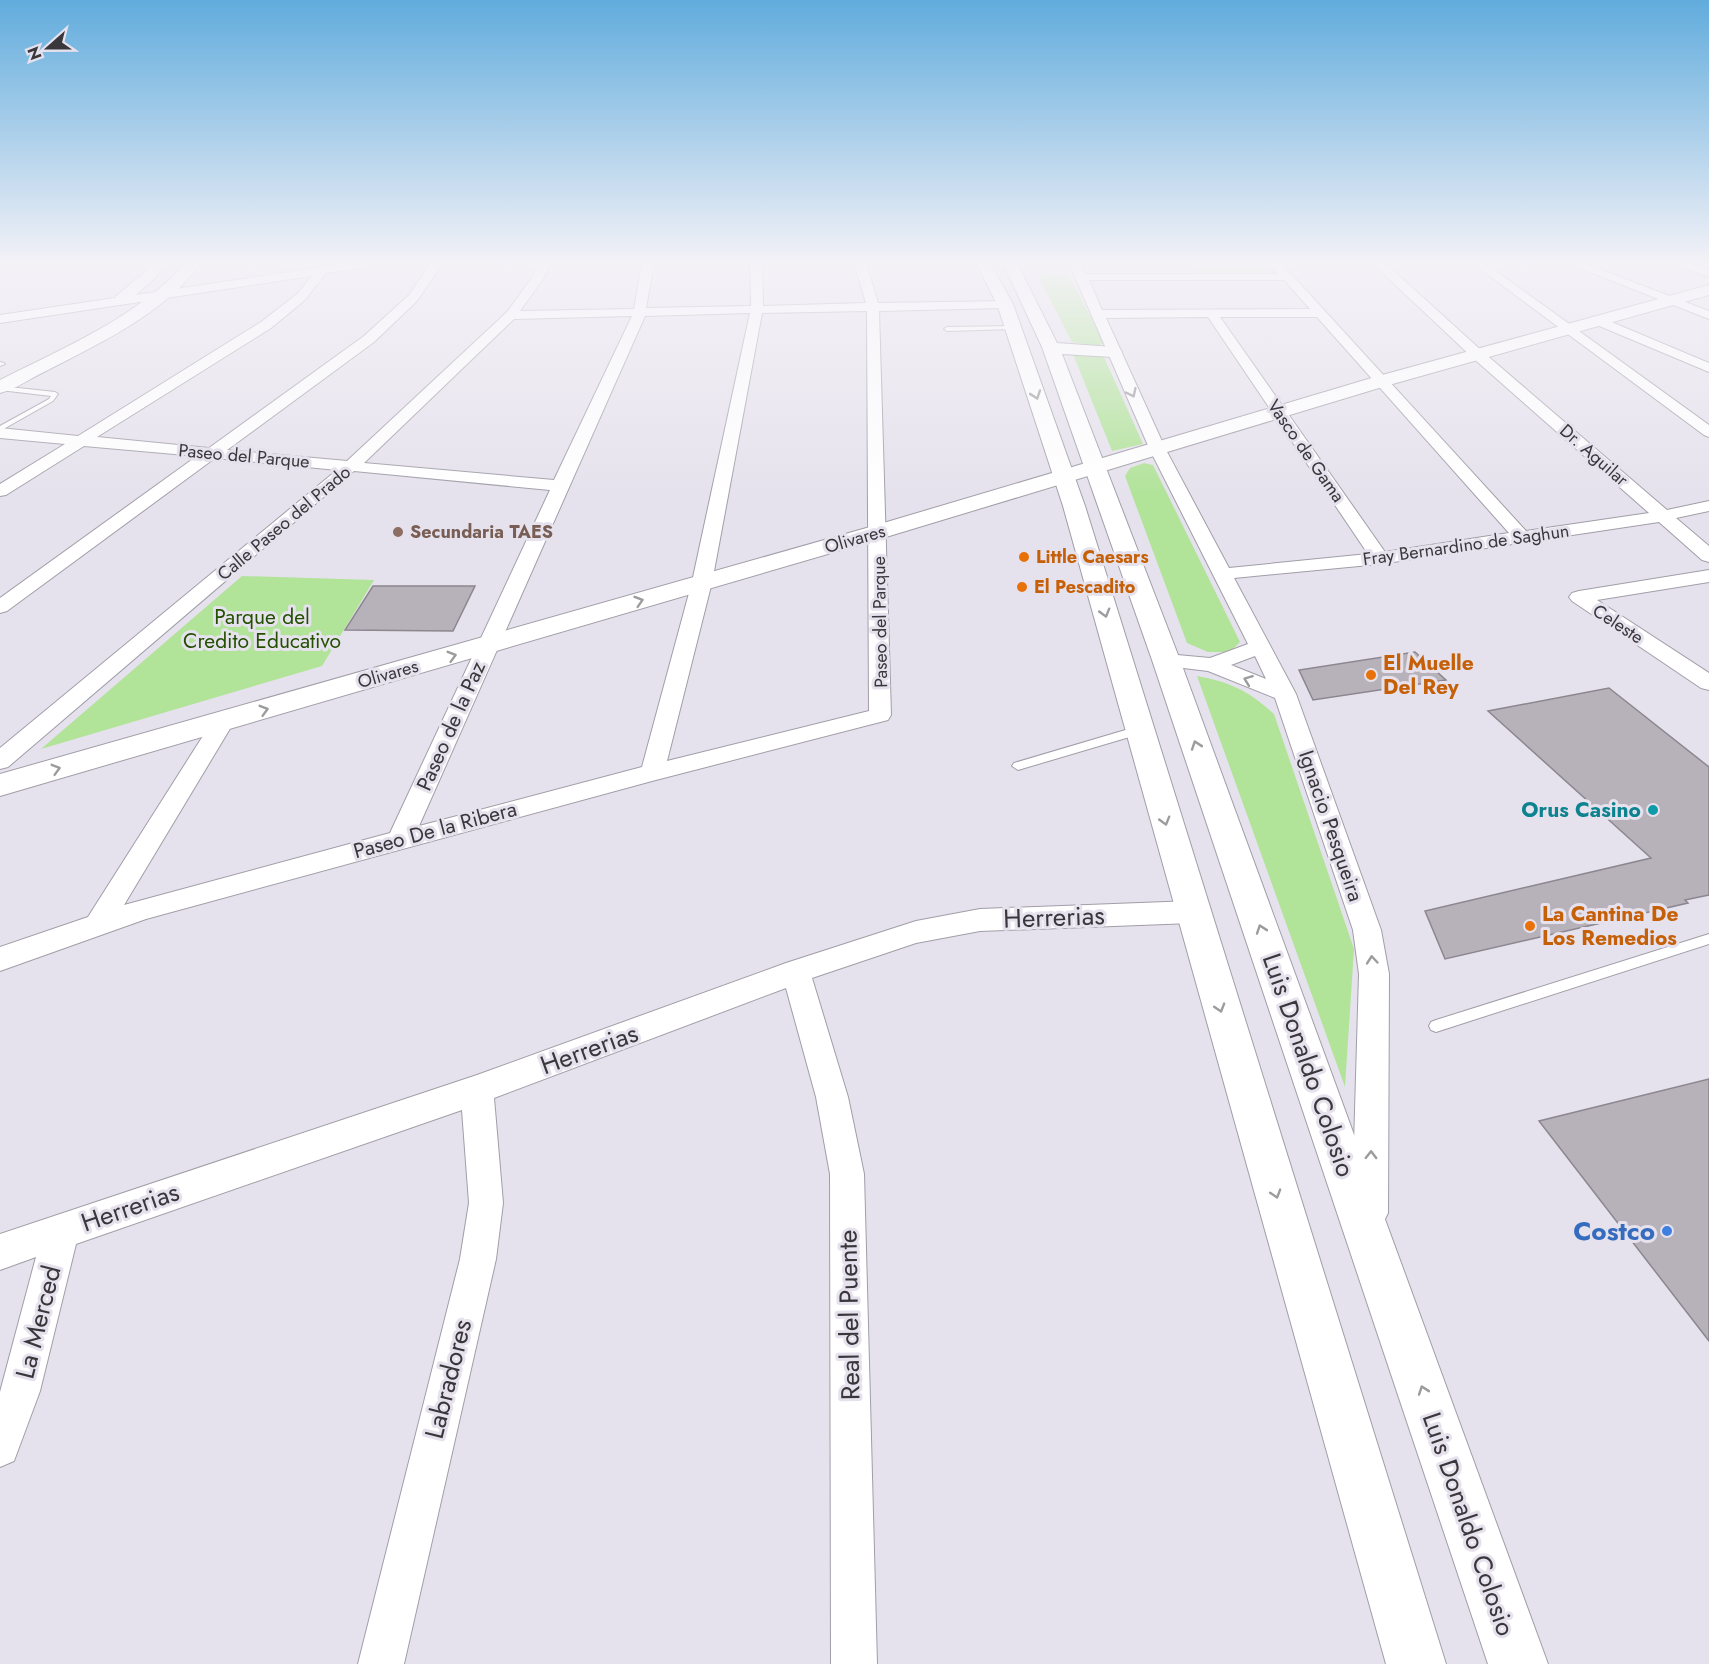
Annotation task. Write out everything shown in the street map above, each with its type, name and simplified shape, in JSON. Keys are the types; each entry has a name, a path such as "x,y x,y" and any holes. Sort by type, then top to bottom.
{"main road":[{"path":"0,387 87,341"},
{"path":"1019,341 1086,491"},
{"path":"1048,341 1086,491 1139,730 1416,1664"},
{"name":"Olivares","path":"0,785 878,532 1086,491 1158,450 1382,381 1531,341"},
{"path":"1051,347 1113,352"},
{"name":"Luis Donaldo Colosio","path":"1086,491 1166,660 1370,1235 1518,1664"}],"street":[{"path":"0,490 241,341"},
{"path":"0,607 367,341"},
{"name":"Calle Paseo del Prado","path":"0,761 351,466 484,341"},
{"name":"Paseo de la Paz","path":"400,840 626,341"},
{"path":"652,772 702,582 751,341"},
{"name":"Paseo del Parque","path":"874,341 882,711 875,717"},
{"name":"Ignacio Pesqueira","path":"1109,341 1158,450 1285,694 1367,930 1374,975 1370,1235"},
{"name":"Vasco de Gama","path":"1230,341 1380,558"},
{"path":"1344,341 1522,537"},
{"name":"Dr. Aguilar","path":"1462,341 1709,556"},
{"path":"1585,341 1709,432"},
{"path":"1645,341 1709,368"},
{"path":"1691,419 1709,416"},
{"name":"Paseo del Parque","path":"0,434 560,486"},
{"name":"Fray Bernardino de Saghun","path":"1222,574 1380,558 1664,516 1709,506"},
{"name":"Celeste","path":"1709,576 1579,597 1709,683"},
{"path":"1212,665 1261,646"},
{"path":"1166,660 1212,665 1285,694"},
{"name":"Paseo De la Ribera","path":"0,958 99,922 652,772 875,717"},
{"path":"99,922 223,722"},
{"name":"Herrerias","path":"0,1252 477,1090 796,972 916,932 980,920 1192,912"},
{"name":"Real del Puente","path":"796,972 842,1135 847,1174 854,1664"},
{"name":"Labradores","path":"381,1664 478,1259 486,1203 477,1090"},
{"name":"La Merced","path":"0,1447 20,1391 61,1231"}],"lane":[{"path":"0,387 55,394 51,400 0,429"},
{"path":"1018,766 1139,730"},
{"path":"1436,1026 1709,939"}],"green space":[{"path":"1103,341 1104,343 1098,346 1072,342"},
{"path":"1073,354 1104,357 1143,444 1112,451"},
{"path":"1144,463 1153,465 1240,642 1230,652 1208,652 1187,643 1125,476 1130,468"},
{"name":"Parque del Credito Educativo","path":"242,576 374,580 322,666 41,749"},
{"path":"1197,676 1219,681 1238,689 1256,699 1274,714 1354,949 1345,1087"}],"building":[{"path":"373,586 475,586 453,631 345,630"},
{"name":"El Muelle Del Rey","path":"1415,652 1446,680 1313,700 1299,670"},
{"name":"Orus Casino","path":"1609,688 1709,767 1709,895 1685,900 1688,903 1445,959 1425,911 1651,858 1488,711"},
{"name":"Costco","path":"1709,1079 1709,1341 1539,1121"}],"place":[{"name":"Secundaria TAES","path":"398,532"},
{"name":"Little Caesars","path":"1024,557"},
{"name":"El Pescadito","path":"1022,587"},
{"name":"El Muelle Del Rey","path":"1371,675"},
{"name":"Orus Casino","path":"1653,810"},
{"name":"La Cantina De Los Remedios","path":"1530,926"},
{"name":"Costco","path":"1667,1231"}]}
